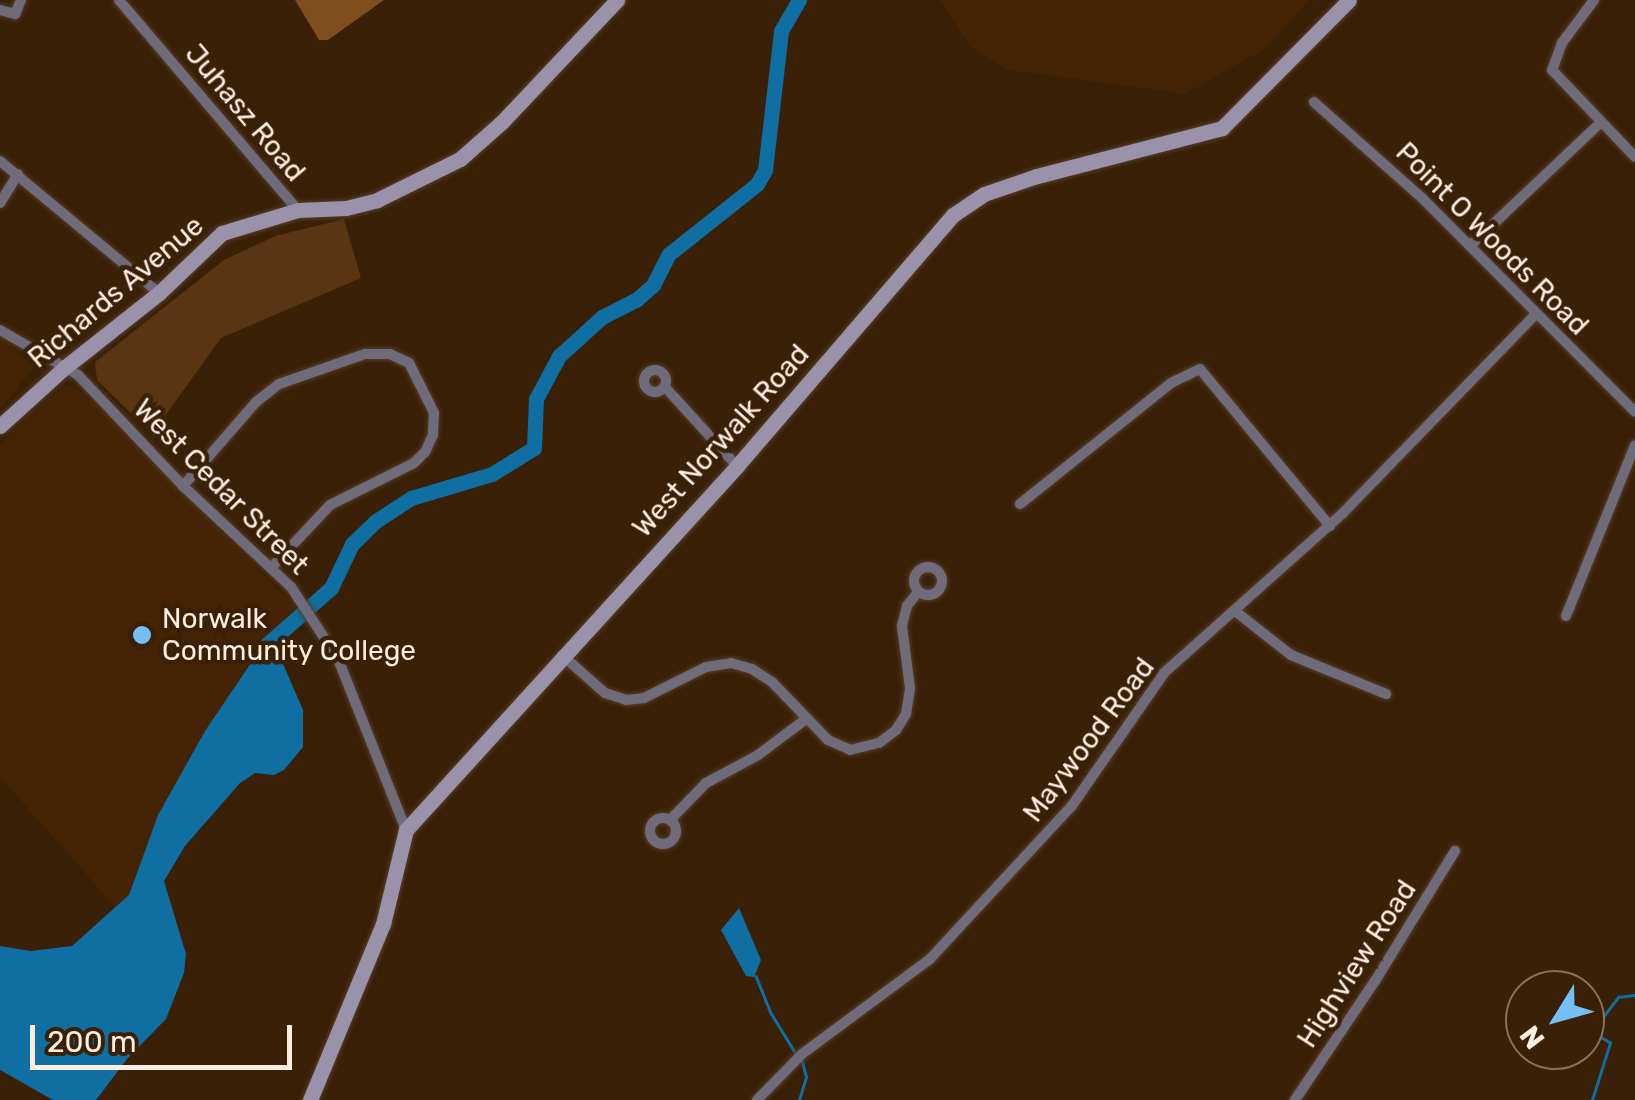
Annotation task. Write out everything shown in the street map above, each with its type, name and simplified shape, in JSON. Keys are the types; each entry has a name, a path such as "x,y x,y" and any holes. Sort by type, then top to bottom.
{"main road":[{"name":"Richards Avenue","path":"0,426 64,368 159,293 222,233 298,210 346,208 377,200 450,166 502,122 618,0"},
{"name":"West Norwalk Road","path":"310,1100 383,924 406,830 736,466 916,254 972,200 1037,176 1222,128 1349,0"}],"street":[{"path":"0,10 14,14 21,0"},
{"name":"Juhasz Road","path":"119,0 298,210"},
{"path":"1594,0 1562,43 1552,70 1635,157"},
{"name":"Point O Woods Road","path":"1314,102 1470,246 1635,412"},
{"path":"1470,246 1601,122"},
{"path":"0,160 159,293"},
{"path":"0,203 18,174"},
{"name":"Maywood Road","path":"756,1100 802,1054 930,959 1071,807 1152,685 1330,526 1536,314"},
{"name":"West Cedar Street","path":"0,330 78,375 184,486 272,566 308,610 338,659 406,830"},
{"path":"184,486 256,402 279,384 365,354 390,354 409,363 434,413 433,435 425,452 414,462 330,505 272,566"},
{"path":"1020,504 1171,383 1200,370 1330,526"},
{"path":"665,387 736,466"},
{"path":"1566,616 1635,445"},
{"path":"562,654 605,693 626,700 644,698 706,666 731,663 752,669 772,682 828,740 850,750 879,743 896,730 906,714 910,688 902,626 907,606 918,592"},
{"path":"1235,611 1291,655 1386,694"},
{"path":"670,820 706,783 758,755 806,719"},
{"name":"Highview Road","path":"1295,1100 1384,968 1455,850"}],"shaded area":[{"path":"295,0 384,0 328,40 319,40"},
{"path":"940,0 1309,0 1266,48 1185,94 1008,70 971,48"},
{"path":"344,219 361,278 221,338 152,434 97,380 95,362 224,260 275,236"},
{"path":"0,336 34,367 0,410"},
{"name":"Norwalk Community College","path":"66,385 77,388 96,404 304,616 251,663 205,731 158,815 129,895 116,908 0,777 0,445 27,416"}],"water":[{"path":"263,653 283,664 303,710 303,747 284,770 274,775 255,773 240,783 185,846 164,881 186,954 184,973 166,1019 127,1059 96,1100 53,1100 0,1070 0,946 31,951 72,946 129,895 158,815 205,731 251,663"},
{"path":"739,908 761,960 754,977 746,976 721,930"}],"waterway":[{"path":"270,655 264,647 331,588 352,544 376,521 411,498 492,474 534,448 536,399 559,356 602,317 636,300 653,285 669,254 757,184 765,170 781,31 799,0"},
{"path":"756,976 771,1013 795,1052"},
{"path":"1592,1100 1610,1043 1600,1037 1597,1025 1618,997 1635,995"},
{"path":"799,1100 806,1077 802,1062"}],"place":[{"name":"Norwalk Community College","path":"142,635"}]}
